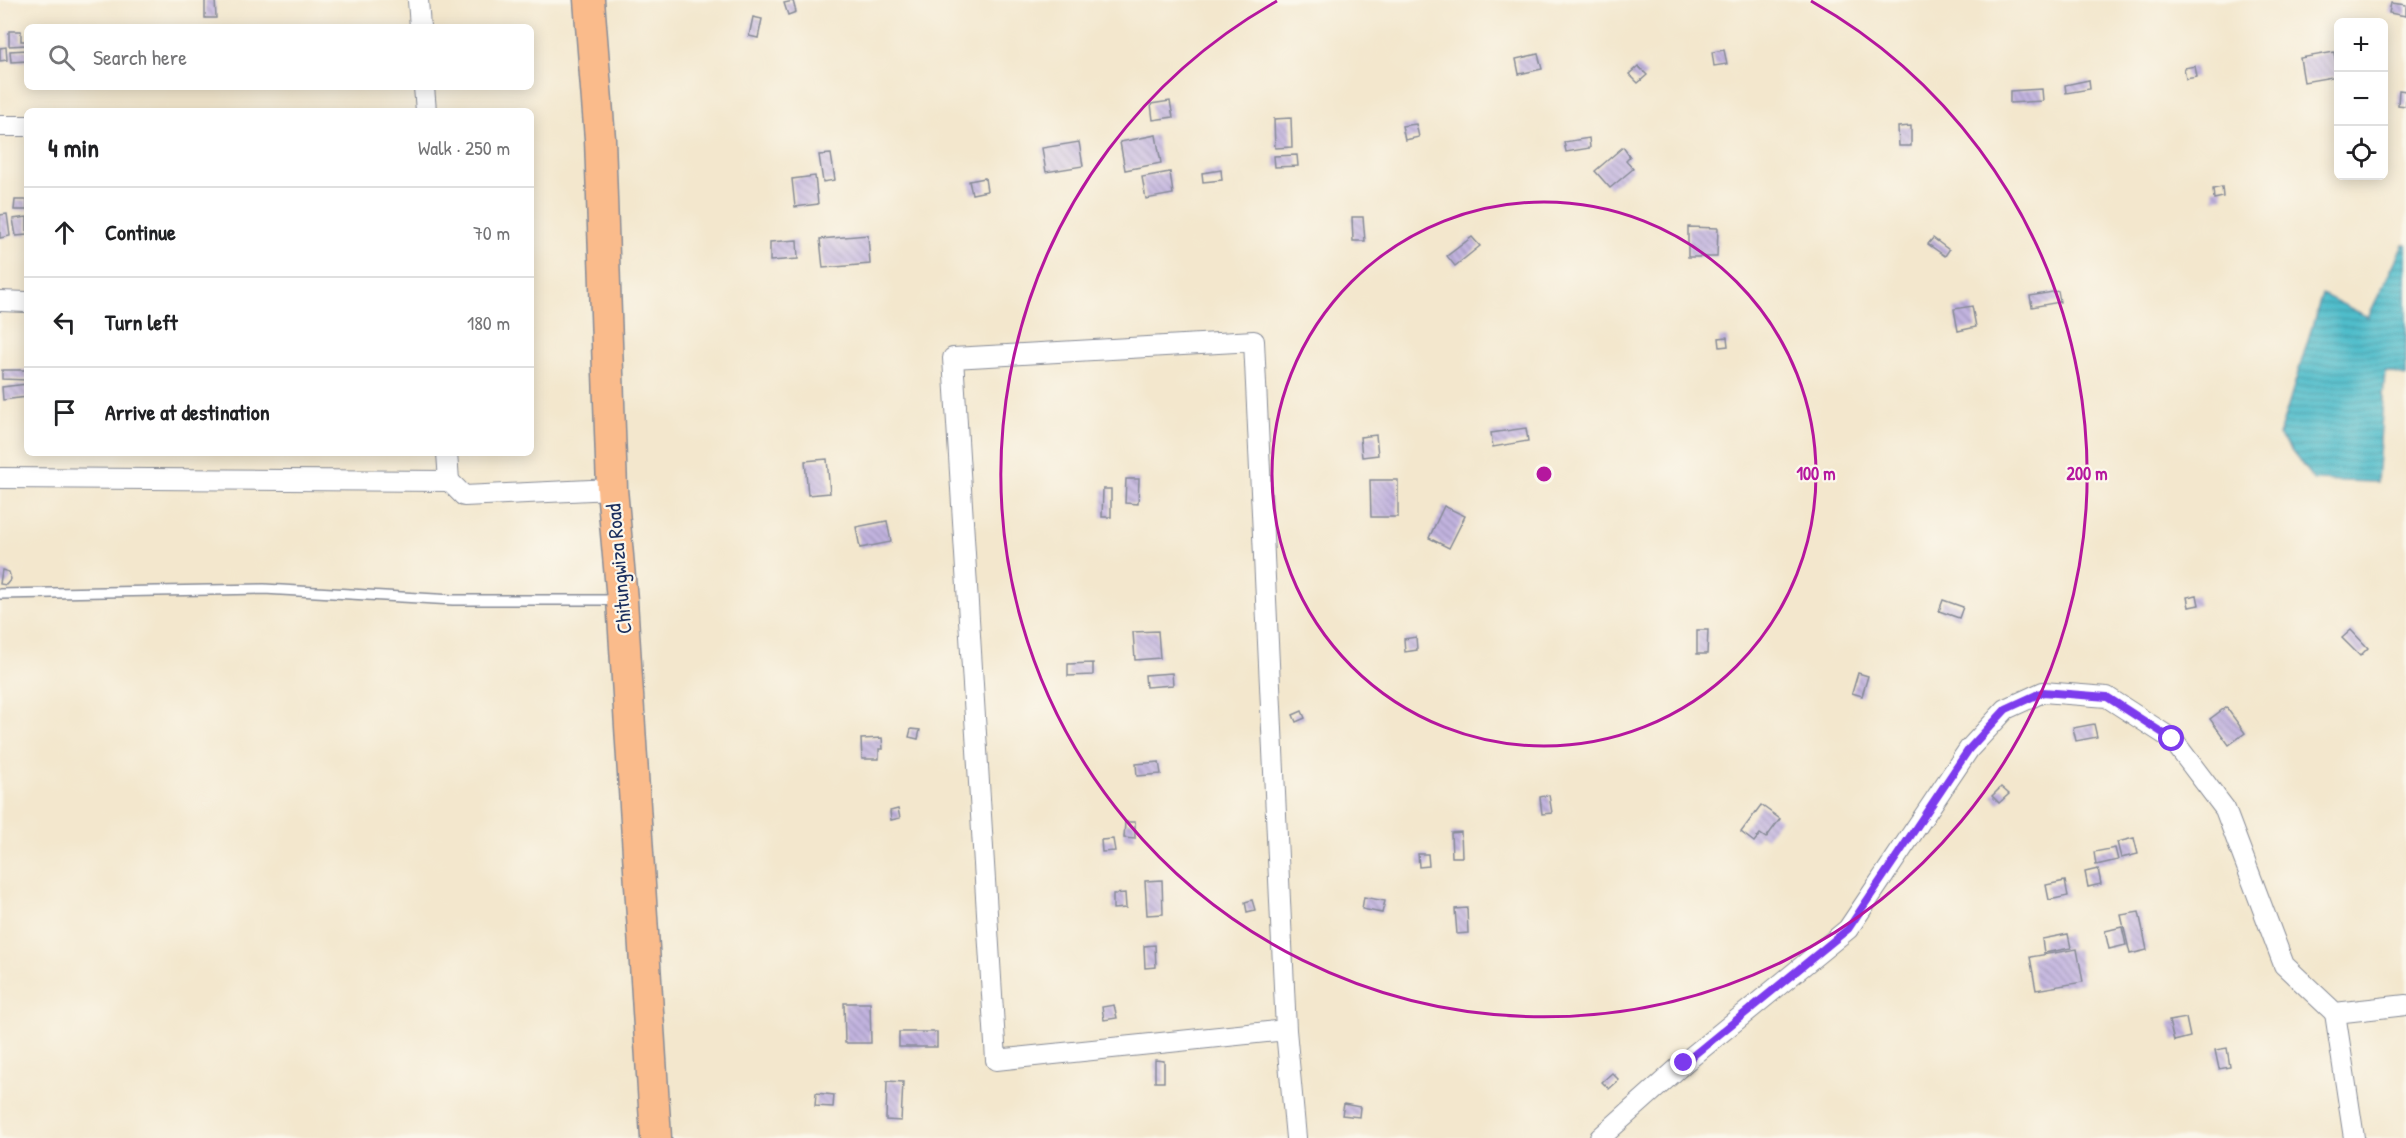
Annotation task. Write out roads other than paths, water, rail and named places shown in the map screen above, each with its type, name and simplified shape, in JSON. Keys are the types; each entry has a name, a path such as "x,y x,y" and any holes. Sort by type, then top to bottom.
{"main road":[{"name":"Chitungwiza Road","path":"589,0 600,139 612,489 622,600 656,1138"}],"street":[{"path":"418,0 420,24"},
{"path":"424,90 426,108"},
{"path":"0,126 24,126"},
{"path":"0,301 24,302"},
{"path":"1286,1030 996,1060 953,358 1254,341 1286,1030 1296,1138"},
{"path":"447,456 449,482"},
{"path":"0,478 449,482 464,496 612,489"},
{"path":"1600,1138 1684,1063 1848,929 1969,749 2006,709 2043,692 2107,697 2172,739 2225,809 2284,965 2335,1013 2354,1138"},
{"path":"2335,1013 2406,1005"}],"lane":[{"path":"0,594 264,590 453,600 622,600"}],"water":[{"path":"2406,244 2406,376 2385,371 2377,482 2314,480 2279,435 2322,294 2368,317 2403,245"}]}
